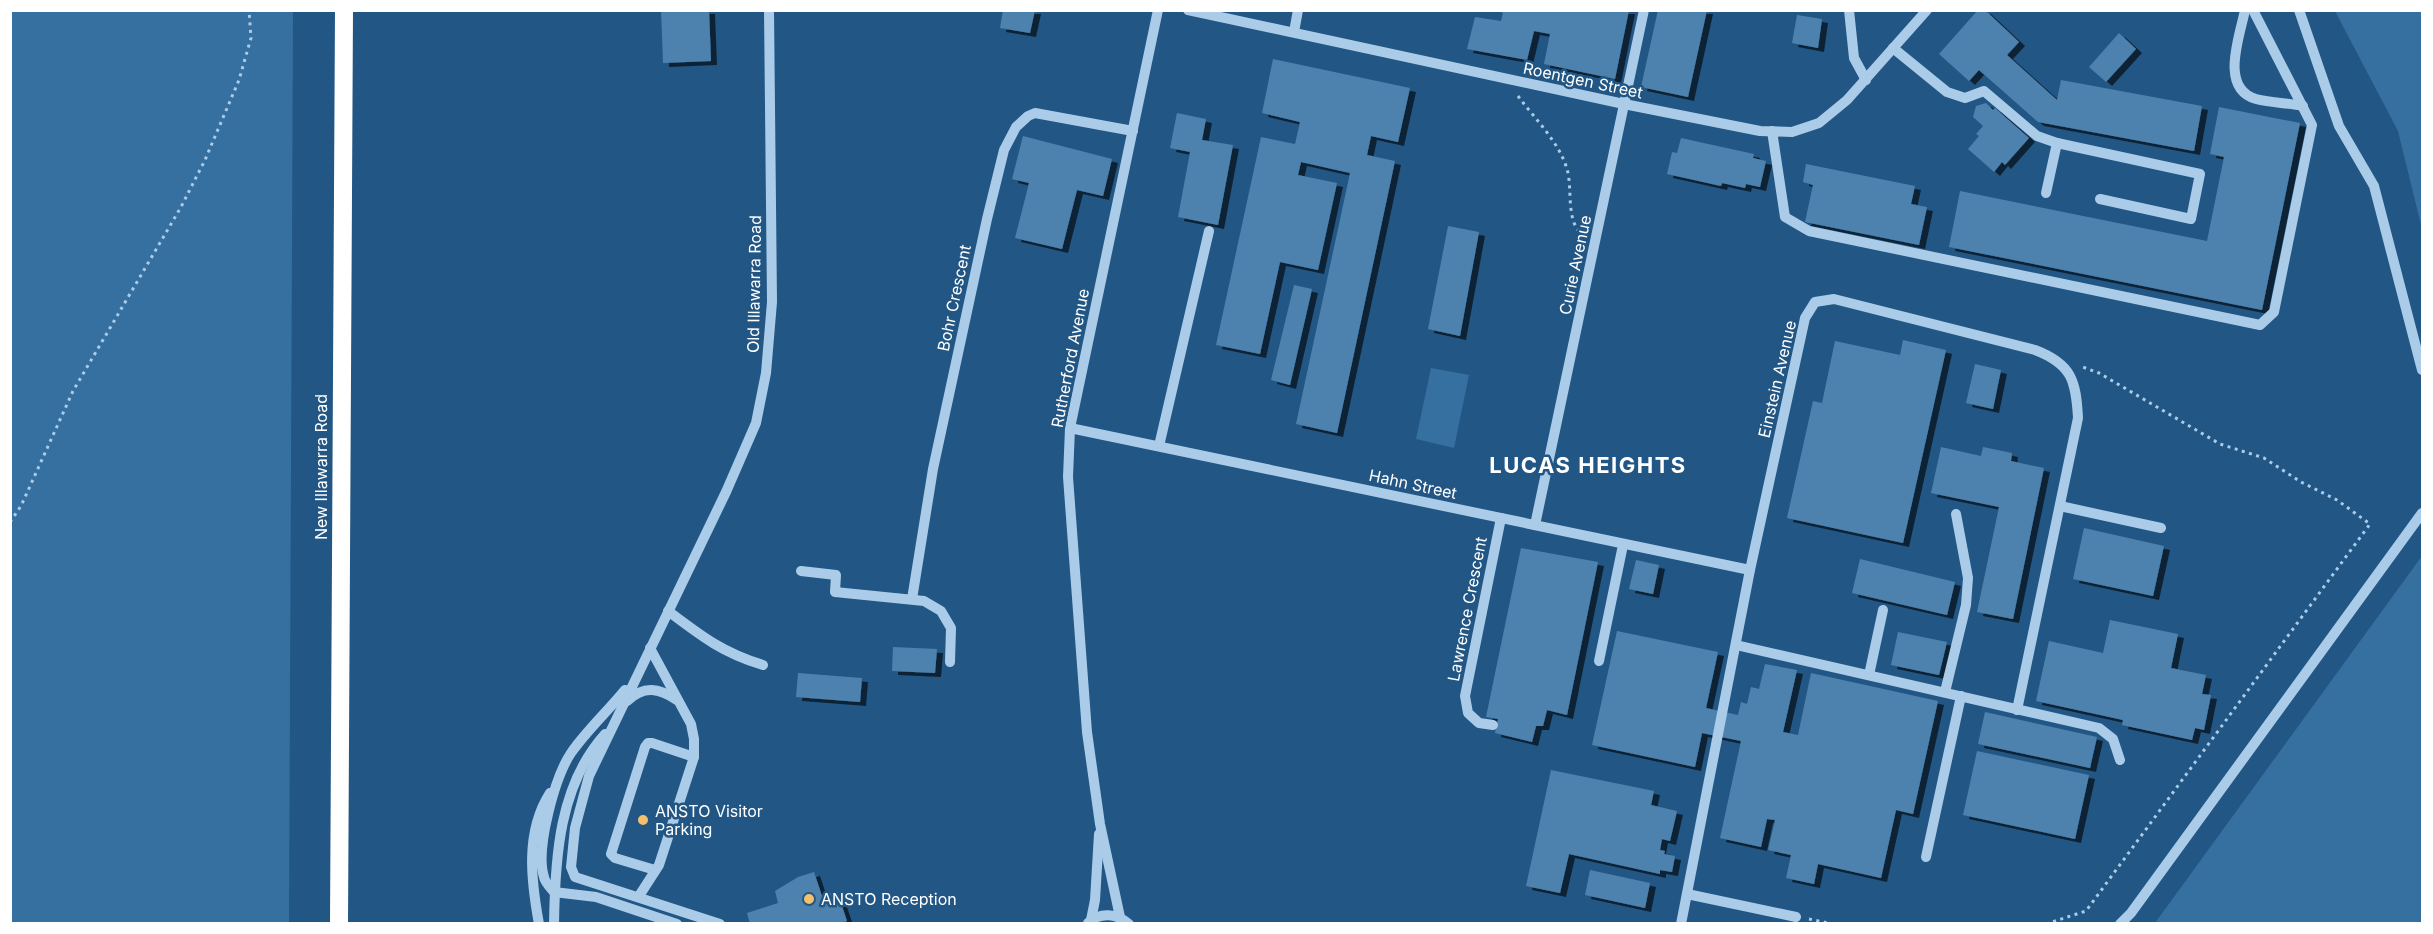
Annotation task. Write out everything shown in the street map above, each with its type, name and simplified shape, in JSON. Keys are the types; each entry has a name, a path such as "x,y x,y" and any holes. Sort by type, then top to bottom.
{"highway":[{"name":"New Illawarra Road","path":"339,924 344,10"}],"lane":[{"name":"Old Illawarra Road","path":"637,675 726,492 756,423 766,373 772,302 769,10"},
{"name":"Rutherford Avenue","path":"1124,920 1100,824 1087,732 1068,477 1070,428 1158,10"},
{"name":"Roentgen Street","path":"1188,10 1624,104 1760,131 1792,132 1819,123 1848,100 1927,10"},
{"path":"1293,32 1298,10"},
{"name":"Curie Avenue","path":"1534,525 1644,10"},
{"path":"1849,10 1854,58 1866,80"},
{"path":"2245,10 2233,70 2239,88 2254,98 2303,106"},
{"path":"1772,131 1785,217 1809,231 2260,325 2274,312 2312,124 2253,10"},
{"path":"2298,10 2339,126 2374,186 2422,370"},
{"path":"1893,48 1947,93 1965,98 1984,91 2037,136 2057,143 2200,174 2191,219 2100,199"},
{"name":"Bohr Crescent","path":"912,599 935,458 987,219 1004,150 1011,133 1021,121 1035,113 1133,131"},
{"path":"2046,193 2057,143"},
{"path":"1159,446 1209,231"},
{"name":"Einstein Avenue","path":"1681,924 1750,570 1805,318 1815,302 1834,299 2035,350 2053,357"},
{"path":"2017,710 2078,418 2077,393 2068,372 2053,357"},
{"name":"Hahn Street","path":"1070,428 1750,570"},
{"path":"2060,506 2161,528"},
{"path":"2120,924 2132,913 2422,513"},
{"path":"1945,692 1966,605 1968,578 1956,514"},
{"name":"Lawrence Crescent","path":"1493,725 1479,723 1468,713 1465,696 1501,518"},
{"path":"1599,661 1623,545"},
{"path":"801,572 837,575 835,592 924,601 941,611 951,628 950,662"},
{"path":"1869,675 1883,610"},
{"path":"668,611 704,639 733,656 763,665"},
{"path":"1736,645 2099,728 2113,739 2120,760"},
{"path":"639,897 659,865 694,757 691,724 650,648"},
{"path":"637,675 589,776 575,828 570,867 576,877 720,924"},
{"path":"539,924 532,864 534,829 544,803 570,754 637,675"},
{"path":"623,706 637,692 649,689 663,692 680,702"},
{"path":"1926,858 1961,696"},
{"path":"554,924 554,892 561,827 579,772 595,745 614,724"},
{"path":"655,870 615,858 612,855 645,747 648,742 694,757"},
{"path":"559,778 544,832 541,864 544,879 554,892 596,897 677,924"},
{"name":"Rutherford Avenue","path":"1089,922 1095,900 1100,824"},
{"path":"1687,894 1796,917"},
{"path":"1089,922 1105,915 1124,920"}],"path":[{"path":"10,522 21,506 73,391 181,207 205,160 239,80 251,38 249,10"},
{"path":"1504,78 1560,152 1567,171 1573,223 1581,234 1596,238"},
{"path":"2046,924 2086,911 2370,524 2337,500 2301,482 2264,458 2220,444 2099,373 2053,357"},
{"path":"1796,917 1833,924"}],"shaded area":[{"path":"10,11 293,11 289,923 11,923"},
{"path":"2335,11 2422,11 2422,229 2398,131"},
{"path":"1431,368 1469,375 1454,448 1416,439"},
{"path":"2422,556 2422,923 2155,923"}],"building":[{"path":"661,10 709,10 711,61 663,63"},
{"path":"1003,10 1035,10 1030,33 1000,28"},
{"path":"1497,10 1629,10 1615,79 1544,64 1550,34 1534,31 1527,60 1467,49 1475,17 1501,21 1503,13"},
{"path":"1658,10 1707,10 1688,97 1641,87"},
{"path":"1978,10 1985,10 2019,42 2007,55 2057,100 2061,80 2202,106 2194,151 2038,122 1979,70 1969,81 1939,54"},
{"path":"1797,15 1822,19 1818,48 1792,43"},
{"path":"2119,33 2136,49 2106,82 2089,67"},
{"path":"1273,59 1410,88 1398,142 1371,136 1367,155 1395,161 1337,433 1296,424 1350,173 1301,162 1298,175 1337,183 1318,270 1280,262 1260,354 1216,345 1261,137 1295,144 1300,122 1262,113"},
{"path":"1986,103 1993,110 1995,108 2029,138 2005,165 2002,162 1994,172 1968,149 1979,136 1976,134 1983,126 1973,117 1976,106"},
{"path":"2219,107 2300,123 2262,310 1949,247 1960,191 2207,241 2224,157 2210,154"},
{"path":"1177,113 1206,119 1202,140 1233,145 1218,225 1178,217 1190,152 1170,148"},
{"path":"1023,136 1112,159 1103,196 1077,190 1062,249 1015,238 1029,183 1012,179"},
{"path":"1681,138 1754,154 1753,158 1766,161 1760,187 1746,184 1745,188 1722,183 1721,186 1667,174 1672,152 1677,153"},
{"path":"1806,164 1915,186 1911,204 1927,207 1919,245 1805,222 1813,185 1803,182"},
{"path":"1448,226 1479,232 1460,336 1428,329"},
{"path":"1294,285 1312,289 1290,385 1271,380"},
{"path":"1903,340 1946,350 1903,543 1787,518 1813,401 1822,403 1835,341 1900,355"},
{"path":"1975,364 2001,370 1993,409 1966,403"},
{"path":"1941,447 1981,456 1983,447 2012,453 2011,461 2044,468 2013,619 1977,612 1999,507 1931,493"},
{"path":"2084,528 2164,546 2153,596 2073,579"},
{"path":"1521,548 1598,562 1567,715 1547,710 1543,726 1536,726 1532,742 1495,733 1498,719 1486,717"},
{"path":"1860,559 1955,582 1947,615 1852,593"},
{"path":"1636,560 1659,565 1653,594 1629,589"},
{"path":"2110,620 2178,634 2171,668 2206,675 2202,694 2211,695 2204,730 2195,728 2192,740 2122,725 2123,720 2036,701 2049,641 2103,653"},
{"path":"1617,631 1718,652 1706,708 1738,715 1741,702 1747,704 1751,687 1759,689 1765,664 1797,670 1783,732 1798,735 1811,673 1938,701 1913,814 1896,810 1881,878 1818,864 1814,884 1786,878 1791,855 1768,850 1775,820 1767,819 1761,847 1720,838 1741,741 1702,733 1695,767 1592,745"},
{"path":"1898,632 1947,642 1939,675 1891,665"},
{"path":"893,647 937,649 935,673 892,671"},
{"path":"798,673 862,678 860,702 796,697"},
{"path":"1985,712 2097,737 2090,768 1978,744"},
{"path":"1977,751 2089,775 2075,839 1963,815"},
{"path":"1551,770 1654,791 1651,805 1677,811 1670,841 1662,839 1660,850 1665,851 1664,854 1675,856 1672,872 1660,870 1660,874 1569,854 1560,893 1526,886"},
{"path":"1590,870 1650,883 1645,908 1585,895"},
{"name":"ANSTO Reception","path":"814,872 822,896 837,891 847,921 841,924 750,924 747,913 778,903 775,891 798,877"}],"place":[{"name":"ANSTO Visitor Parking","path":"643,820"},
{"name":"ANSTO Reception","path":"809,899"}],"district":[{"name":"LUCAS HEIGHTS","path":"1588,465"}]}
